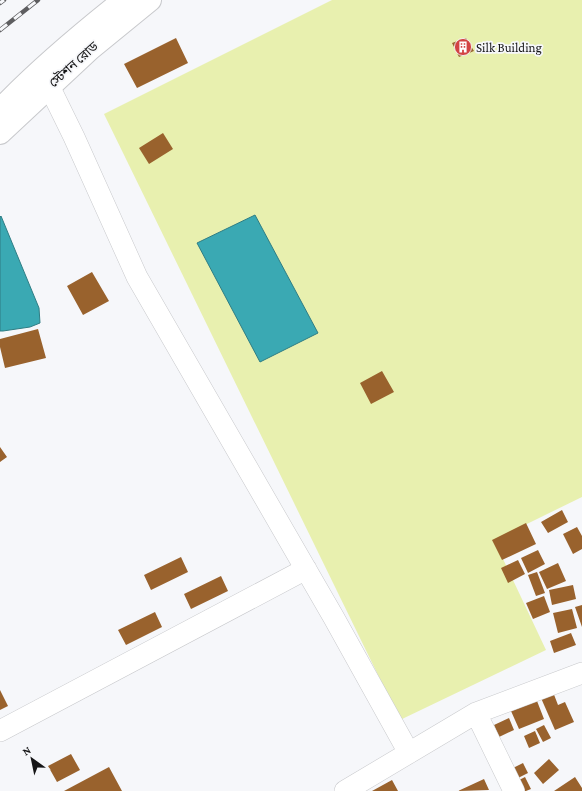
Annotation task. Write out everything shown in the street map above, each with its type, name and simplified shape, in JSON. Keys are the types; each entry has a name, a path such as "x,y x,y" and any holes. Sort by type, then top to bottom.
{"main road":[{"name":"স্টেশন রোড","path":"0,110 39,72 96,22 124,0"},
{"name":"স্টেশন রোড","path":"0,133 90,49 150,0"}],"street":[{"path":"49,86 74,136 137,277 306,569 409,753"},
{"path":"0,731 306,569"},
{"path":"345,791 476,713 582,673"},
{"path":"476,713 514,791"}],"green space":[{"path":"332,0 582,0 582,497 494,540 546,650 400,720 104,114"}],"water":[{"path":"255,215 318,333 260,362 197,243"},
{"path":"1,216 39,308 40,323 30,327 3,331 0,331"}],"building":[{"path":"176,38 188,63 137,88 124,64"},
{"name":"Silk Building","path":"466,38 474,51 459,57 452,43"},
{"path":"163,133 173,149 149,164 139,148"},
{"path":"92,272 109,301 83,315 67,286"},
{"path":"38,329 46,358 5,368 0,347 0,339"},
{"path":"382,371 394,392 371,404 360,383"},
{"path":"0,447 7,457 0,462"},
{"path":"562,510 568,522 548,533 541,522"},
{"path":"526,523 536,544 502,560 492,540"},
{"path":"577,527 582,536 582,549 573,554 563,534"},
{"path":"538,550 545,564 528,573 521,558"},
{"path":"181,557 188,572 151,590 144,575"},
{"path":"518,560 525,574 508,583 501,568"},
{"path":"558,563 566,581 547,589 539,572"},
{"path":"537,572 545,593 536,596 528,575"},
{"path":"221,576 228,591 191,609 184,594"},
{"path":"573,585 576,599 552,605 549,590"},
{"path":"544,596 550,612 533,619 526,603"},
{"path":"582,605 582,627 575,607"},
{"path":"572,609 577,628 558,633 553,613"},
{"path":"155,612 162,627 126,645 118,630"},
{"path":"571,633 576,645 554,653 550,641"},
{"path":"0,690 8,706 0,710"},
{"path":"553,692 558,705 565,702 574,722 555,730 541,698"},
{"path":"537,701 544,719 519,729 511,711"},
{"path":"509,718 514,730 499,737 494,725"},
{"path":"544,725 551,738 543,742 536,729"},
{"path":"535,731 540,743 529,748 524,736"},
{"path":"71,754 80,770 57,782 48,766"},
{"path":"549,759 559,770 543,784 534,773"},
{"path":"523,763 528,773 506,784 501,774"},
{"path":"109,767 122,791 64,791"},
{"path":"525,777 531,789 526,791 503,791 502,789"},
{"path":"575,777 582,788 582,791 554,791"},
{"path":"484,779 489,790 458,791"},
{"path":"392,780 398,791 372,791"}],"railway":[{"path":"0,3 4,0"},
{"path":"0,30 38,0"}],"place":[{"name":"Silk Building","path":"463,47"}]}
